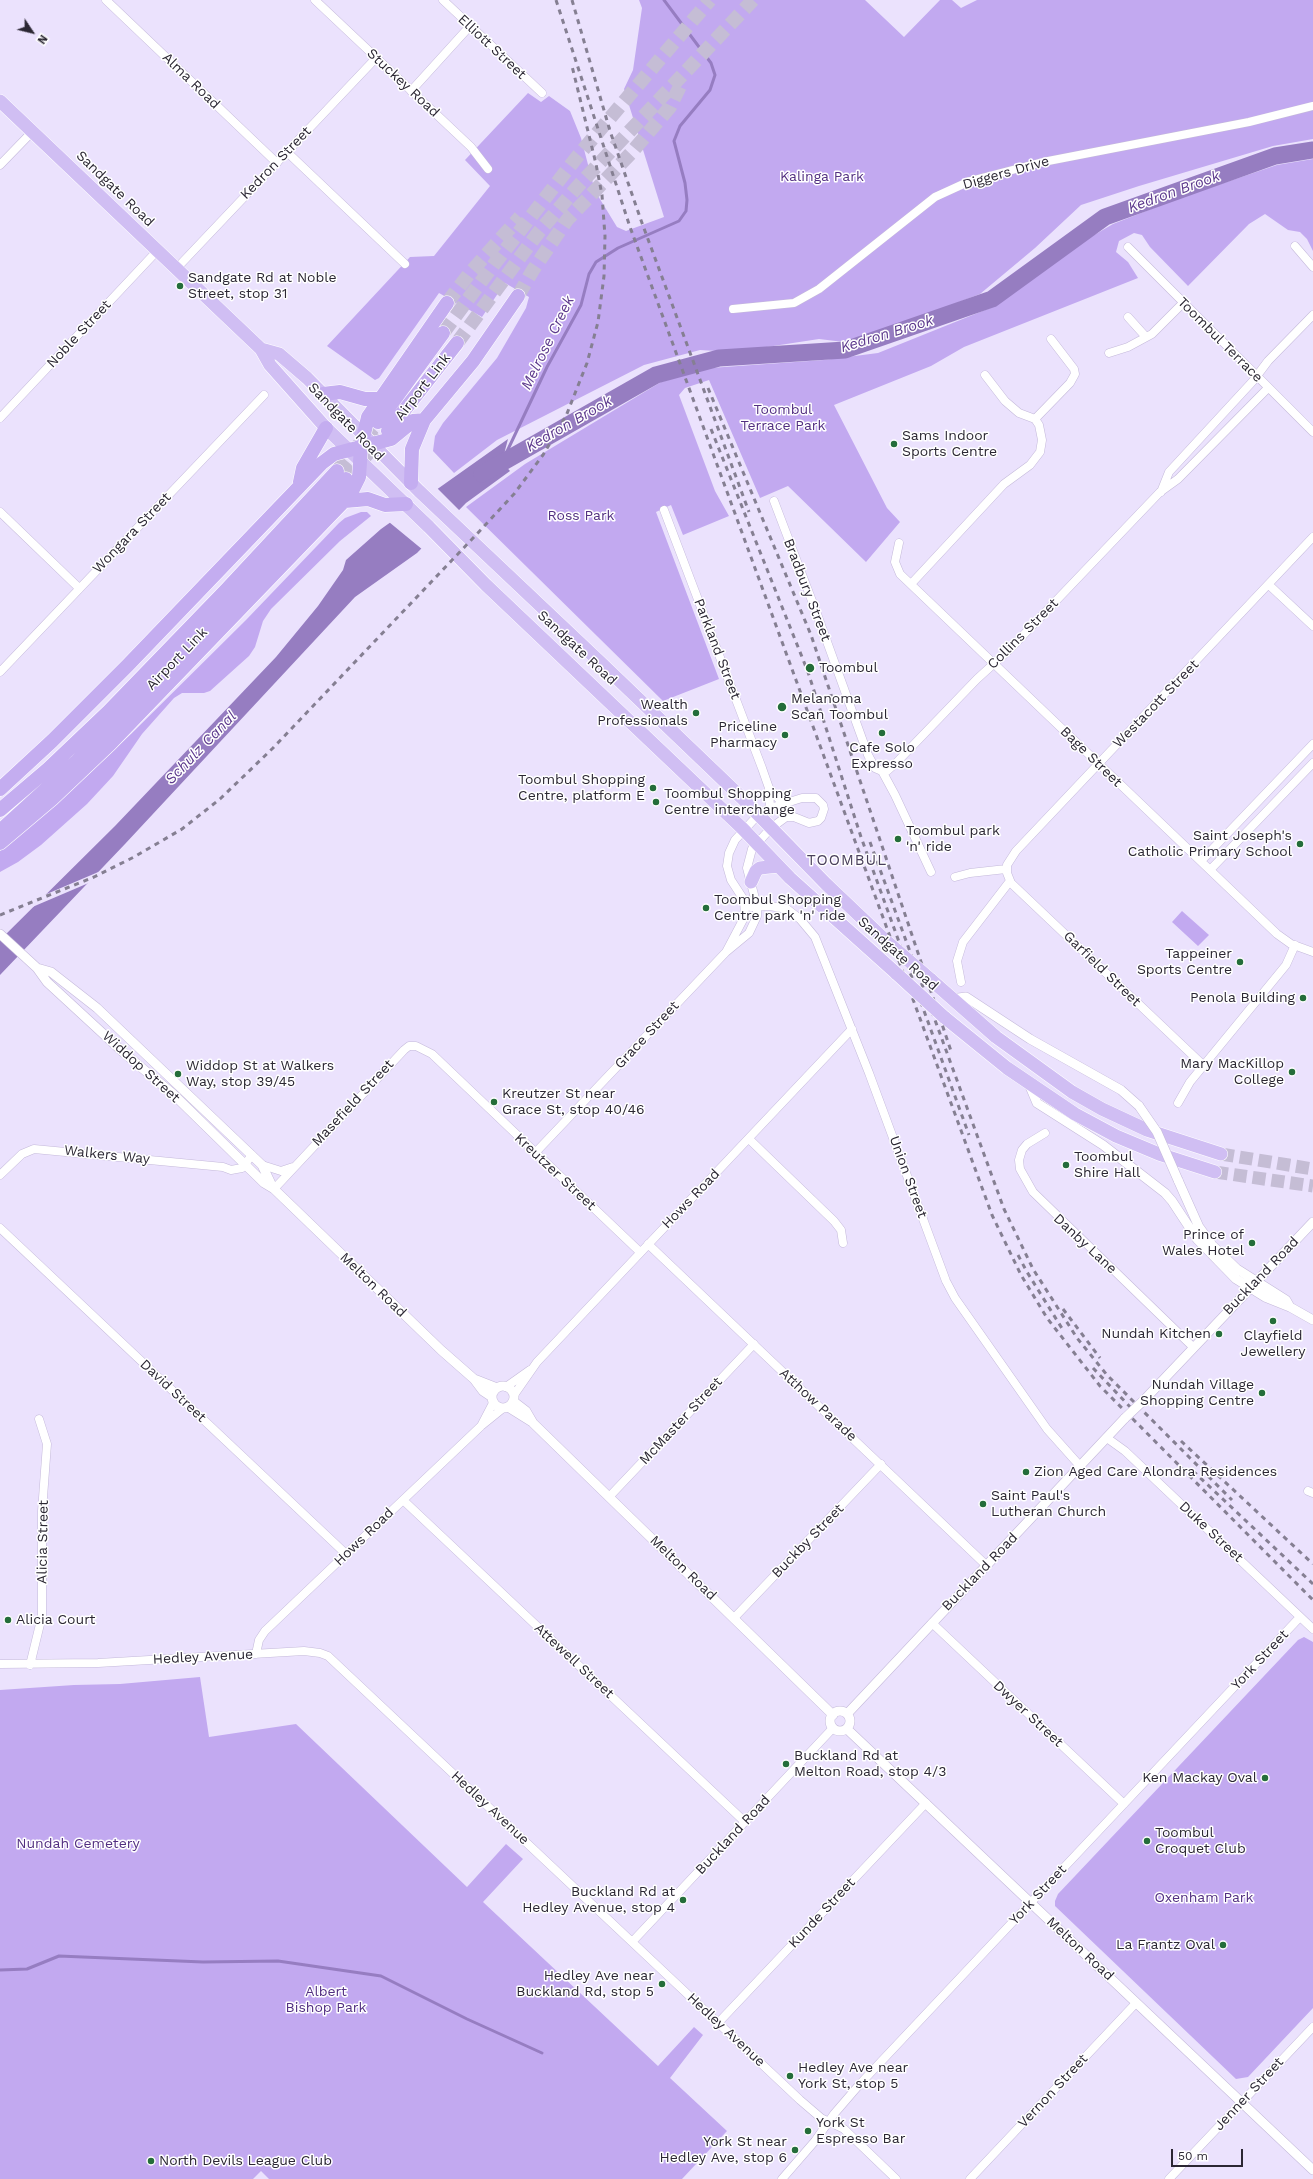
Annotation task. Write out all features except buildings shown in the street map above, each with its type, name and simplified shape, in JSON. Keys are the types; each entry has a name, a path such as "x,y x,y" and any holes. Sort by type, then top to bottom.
{"highway":[{"name":"Sandgate Road","path":"0,101 261,349 270,365 326,428 361,448 415,487 572,634 758,815 826,884 886,941 951,999 996,1037 1072,1092 1102,1109 1147,1130 1221,1154"},
{"path":"415,487 412,449 424,420 473,361 518,296"},
{"path":"0,843 52,799 110,744 345,501 357,484 361,448 368,417 379,399 447,304"},
{"name":"Airport Link","path":"443,333 383,426 457,343"},
{"name":"Sandgate Road","path":"261,349 279,354 323,394 361,448 406,504 486,585 757,842 778,866 944,1017 971,1040 1029,1084 1075,1114 1116,1136 1159,1154 1215,1172"},
{"path":"323,394 340,392 365,399 379,399"},
{"path":"0,790 52,741 128,665 326,459 334,454 361,448 396,437 414,422 424,420"},
{"path":"299,486 303,468 326,428"},
{"name":"Airport Link","path":"0,810 48,769 108,712 227,589 341,475 140,697 60,777 0,831"},
{"path":"345,501 368,499 385,505 406,504"},
{"path":"751,882 756,871 760,868 778,866"}],"street":[{"name":"Alma Road","path":"106,0 277,163"},
{"name":"Stuckey Road","path":"315,0 471,147 488,169"},
{"name":"Elliott Street","path":"443,0 542,93"},
{"path":"411,91 470,26"},
{"name":"Kedron Street","path":"176,268 376,58"},
{"name":"Diggers Drive","path":"733,309 794,303 819,289 934,197 970,181 1051,160 1248,122 1313,106"},
{"path":"0,166 32,132"},
{"path":"287,152 405,264"},
{"path":"1295,246 1313,267"},
{"name":"Toombul Terrace","path":"1128,247 1313,432"},
{"name":"Noble Street","path":"0,418 157,251"},
{"path":"1109,353 1128,347 1146,337 1175,314 1183,303"},
{"name":"Collins Street","path":"1160,492 1169,472 1268,361 1313,315"},
{"path":"1128,317 1146,337"},
{"path":"1035,419 1070,383 1075,374 1074,369 1051,339"},
{"path":"911,584 1004,484 1030,465 1040,452 1042,440 1039,425 1035,419 1019,413 1005,401 985,374"},
{"name":"Collins Street","path":"882,771 887,771 896,763 1160,492 1178,479 1268,388"},
{"name":"Wongara Street","path":"0,672 264,396"},
{"name":"Bradbury Street","path":"774,501 868,755 875,768 882,771 931,872"},
{"name":"Parkland Street","path":"664,510 742,713 769,788 770,808"},
{"path":"0,512 79,588"},
{"name":"Westacott Street","path":"1006,869 1010,858 1313,537"},
{"name":"Bage Street","path":"899,543 896,553 897,568 900,574 1277,934 1295,945 1313,952"},
{"path":"1269,585 1313,626"},
{"path":"1201,862 1313,744"},
{"path":"1210,870 1313,762"},
{"name":"Parkland Street","path":"769,788 784,805"},
{"name":"Grace Street","path":"535,1153 726,952 749,933 755,923 757,906 747,862 757,842 771,828 786,817 814,822 821,818 824,809 820,800 812,797 802,798 784,805 770,808 758,815 743,829 731,847 727,866 731,880 740,892 746,907 745,916 741,926 726,952"},
{"path":"955,877 970,873 1006,869"},
{"name":"Garfield Street","path":"1006,869 1010,881 1203,1065"},
{"path":"961,982 958,961 963,942 1010,881"},
{"name":"Union Street","path":"746,907 770,906 787,909 808,927 822,951 946,1281 955,1298 1047,1429 1080,1466"},
{"name":"Widdop Street","path":"0,934 37,968 47,982 124,1053 173,1094 246,1164"},
{"path":"1178,1103 1184,1091 1203,1065 1286,965 1295,945"},
{"name":"Widdop Street","path":"37,968 51,972 97,1008 252,1155"},
{"name":"Sandgate Road","path":"951,999 966,997 1018,1031 1121,1090 1138,1106 1157,1132 1204,1235 1253,1284"},
{"name":"Hows Road","path":"256,1654 259,1640 265,1631 481,1426 509,1403 531,1369 852,1029"},
{"name":"Masefield Street","path":"274,1189 404,1050 409,1046 416,1046"},
{"name":"Kreutzer Street","path":"416,1046 432,1054 640,1252"},
{"name":"Sandgate Road","path":"1029,1084 1037,1103 1109,1149 1172,1200 1190,1229 1205,1248 1236,1279 1253,1284 1286,1300 1290,1307 1313,1320"},
{"name":"Danby Lane","path":"1045,1133 1028,1144 1020,1155 1020,1169 1033,1192 1194,1347"},
{"path":"749,1139 834,1221 841,1230 843,1243"},
{"name":"Walkers Way","path":"0,1175 22,1154 39,1149 223,1167 231,1170 238,1169 246,1164"},
{"path":"223,1167 233,1162 237,1155"},
{"path":"246,1164 252,1155"},
{"name":"Melton Road","path":"252,1155 262,1165 274,1189"},
{"name":"Melton Road","path":"246,1164 264,1183 274,1189 441,1350 474,1379 478,1386 492,1400 509,1403 526,1411 533,1423 832,1715"},
{"path":"262,1165 281,1171 293,1167"},
{"name":"Buckland Road","path":"847,1714 1125,1418 1145,1399 1313,1222"},
{"name":"David Street","path":"0,1228 346,1554"},
{"name":"Atthow Parade","path":"648,1244 987,1566"},
{"name":"McMaster Street","path":"609,1497 754,1344"},
{"name":"Hows Road","path":"501,1387 531,1369"},
{"name":"Melton Road","path":"474,1379 501,1387"},
{"path":"492,1400 501,1387 511,1390 509,1403"},
{"name":"Hows Road","path":"481,1426 492,1400"},
{"name":"Alicia Street","path":"30,1665 42,1616 42,1511 47,1444 40,1420"},
{"name":"Duke Street","path":"1107,1438 1125,1451 1313,1628"},
{"name":"Buckby Street","path":"734,1618 881,1464"},
{"name":"Attewell Street","path":"403,1500 745,1822"},
{"name":"York Street","path":"782,2179 816,2141 828,2122 859,2085 1300,1617"},
{"name":"Dwyer Street","path":"932,1623 1124,1804"},
{"name":"Hedley Avenue","path":"0,1664 30,1665 98,1663 313,1652 324,1654 332,1659 800,2100 828,2122 844,2129 896,2179"},
{"path":"841,1712 847,1714 850,1720 847,1729 841,1731 833,1728 830,1723 832,1715 841,1712"},
{"name":"Buckland Road","path":"632,1942 833,1728"},
{"name":"Melton Road","path":"847,1729 1313,2170"},
{"name":"Kunde Street","path":"718,2023 926,1804"},
{"name":"Vernon Street","path":"970,2179 1136,2003"},
{"name":"Jenner Street","path":"1169,2179 1313,2027"}],"green space":[{"name":"Kalinga Park","path":"639,0 865,0 904,37 940,0 952,0 961,8 977,0 1313,0 1313,139 1273,146 1081,205 1035,248 980,294 852,343 819,339 734,352 700,350 644,365 497,440 454,473 433,451 435,436 443,423 497,358 526,308 529,297 505,283 482,317 439,293 379,378 375,380 327,346 410,257 434,256 490,186 465,160 528,93 541,102 549,96 570,111 581,138 595,191 617,227 626,231 664,217 624,89 633,70 642,8"},
{"path":"1313,159 1313,251 1307,239 1300,232 1288,230 1265,214 1249,224 1188,286 1150,247 1142,235 1134,233 1119,241 1116,252 1128,262 1138,278 964,347 931,366 834,405 887,508 900,522 866,562 788,486 760,498 709,380 685,388 679,395 715,491 729,516 683,535 671,505 656,512 719,679 663,701 466,507 525,464 661,382 710,368 824,360 878,353 995,306 1077,245 1113,224 1182,197 1277,165"},
{"path":"361,512 367,512 371,516 340,541 271,609 263,621 255,647 249,656 210,691 204,693 182,693 174,698 142,734 113,776 87,804 41,845 18,862 0,872 0,851 75,787 131,734 246,620 339,523 345,518"},
{"path":"1182,911 1209,935 1198,946 1172,922"},
{"name":"Oxenham Park","path":"1304,1637 1313,1642 1313,2008 1248,2077 1236,2079 1055,1906 1055,1901 1058,1894 1298,1640"},
{"name":"Albert Bishop Park","path":"200,1677 209,1737 296,1724 467,1887 506,1844 523,1859 483,1902 658,2066 694,2027 703,2035 670,2078 727,2131 682,2179 269,2179 261,2171 253,2179 0,2179 0,1690 74,1685 120,1684"}],"water":[{"name":"Schulz Canal","path":"508,439 502,462 510,471 466,503 417,553 355,597 125,844 0,975 0,940 115,826 276,657 318,606 343,570 346,560 381,529"}],"pier":[{"path":"437,488 461,512 423,550 389,522"},
{"path":"103,870 91,882 30,908 42,896"}],"waterway":[{"name":"Melrose Creek","path":"502,462 547,367 581,305 589,274 596,262 618,248 679,221 686,211 687,200 685,183 674,141 680,126 710,90 715,75 711,63 664,0"},
{"name":"Kedron Brook","path":"482,474 656,375 719,358 845,350 992,299 1105,217 1275,156 1313,150"},
{"path":"0,1970 27,1969 59,1956 203,1962 278,1961 381,1976 467,2019 542,2053"}],"tunnel":[{"path":"443,333 577,157 710,0"},
{"path":"457,343 538,233 579,185 753,0"},
{"path":"518,296 533,270 567,220 632,152 670,107 682,82"},
{"path":"447,303 469,274 520,217"},
{"path":"337,471 378,422"},
{"path":"346,479 382,437"},
{"path":"1221,1154 1313,1169"},
{"path":"1215,1172 1313,1186"}],"railway":[{"path":"556,0 630,227 992,1215 1021,1275 1047,1318 1100,1386 1313,1600"},
{"path":"572,0 610,131 642,223 749,512"},
{"path":"0,915 94,877 134,857 182,829 220,799 273,748 475,536 514,494 543,455 566,416 587,363 598,322 604,276 605,236 602,195 572,66"},
{"path":"708,388 811,635 952,1054"},
{"path":"711,429 808,672 861,837 969,1135"},
{"path":"870,842 1004,1209 1033,1269 1077,1338 1107,1375 1232,1500"},
{"path":"1018,1255 1063,1330"},
{"path":"1063,1309 1100,1358"},
{"path":"1093,1368 1133,1410"},
{"path":"1181,1441 1313,1564"},
{"path":"1193,1471 1313,1584"}],"place":[{"name":"Sandgate Rd at Noble Street, stop 31","path":"180,286"},
{"name":"Sams Indoor Sports Centre","path":"894,444"},
{"name":"Toombul","path":"810,668"},
{"name":"Melanoma Scan Toombul","path":"782,707"},
{"name":"Wealth Professionals","path":"696,713"},
{"name":"Cafe Solo Expresso","path":"882,733"},
{"name":"Priceline Pharmacy","path":"785,735"},
{"name":"Toombul Shopping Centre, platform E","path":"653,788"},
{"name":"Toombul Shopping Centre interchange","path":"656,802"},
{"name":"Toombul park 'n' ride","path":"898,839"},
{"name":"Saint Joseph's Catholic Primary School","path":"1300,844"},
{"name":"Toombul Shopping Centre park 'n' ride","path":"706,908"},
{"name":"Tappeiner Sports Centre","path":"1240,962"},
{"name":"Penola Building","path":"1303,998"},
{"name":"Mary MacKillop College","path":"1292,1072"},
{"name":"Widdop St at Walkers Way, stop 39/45","path":"178,1074"},
{"name":"Kreutzer St near Grace St, stop 40/46","path":"494,1102"},
{"name":"Toombul Shire Hall","path":"1066,1165"},
{"name":"Prince of Wales Hotel","path":"1252,1243"},
{"name":"Clayfield Jewellery","path":"1273,1321"},
{"name":"Nundah Kitchen","path":"1219,1334"},
{"name":"Nundah Village Shopping Centre","path":"1262,1393"},
{"name":"Zion Aged Care Alondra Residences","path":"1026,1472"},
{"name":"Saint Paul's Lutheran Church","path":"983,1504"},
{"name":"Alicia Court","path":"8,1620"},
{"name":"Buckland Rd at Melton Road, stop 4/3","path":"786,1764"},
{"name":"Ken Mackay Oval","path":"1265,1778"},
{"name":"Toombul Croquet Club","path":"1147,1841"},
{"name":"Buckland Rd at Hedley Avenue, stop 4","path":"683,1900"},
{"name":"La Frantz Oval","path":"1223,1945"},
{"name":"Hedley Ave near Buckland Rd, stop 5","path":"662,1984"},
{"name":"Hedley Ave near York St, stop 5","path":"790,2076"},
{"name":"York St Espresso Bar","path":"808,2131"},
{"name":"York St near Hedley Ave, stop 6","path":"795,2150"},
{"name":"North Devils League Club","path":"151,2161"}],"district":[{"name":"TOOMBUL","path":"847,861"}],"park label":[{"name":"Toombul Terrace Park","path":"783,418"},
{"name":"Ross Park","path":"581,516"},
{"name":"Nundah Cemetery","path":"78,1844"}]}
